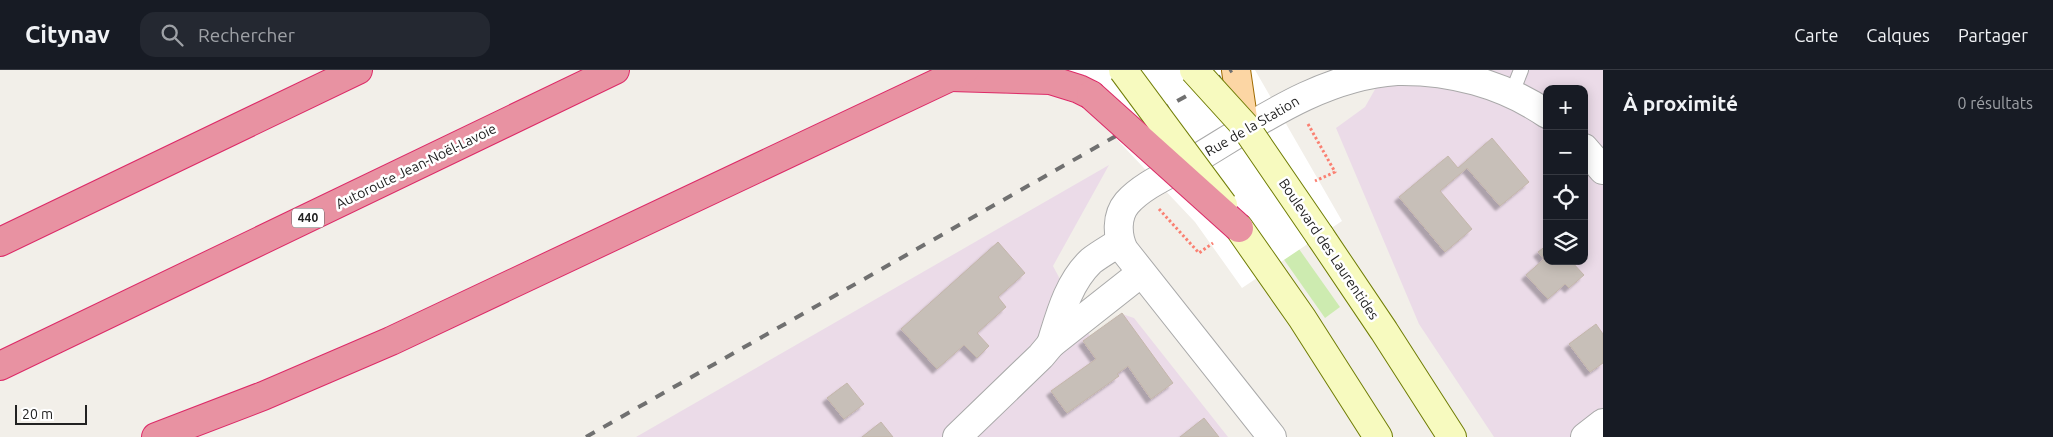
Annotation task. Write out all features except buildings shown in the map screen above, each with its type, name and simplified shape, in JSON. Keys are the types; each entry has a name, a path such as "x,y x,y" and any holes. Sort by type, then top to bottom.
{"highway":[{"path":"0,242 358,70"},
{"name":"Autoroute Jean-Noël-Lavoie","path":"0,366 615,70"},
{"path":"156,437 262,396 392,341 958,73 1013,80 1050,80 1079,88 1091,95 1239,228"}],"main road":[{"path":"1123,70 1239,228 1302,318 1378,437"},
{"name":"Boulevard des Laurentides","path":"1194,70 1244,125 1384,330 1452,437"},
{"path":"1236,70 1244,125"}],"street":[{"name":"Rue de la Station","path":"1120,242 1119,225 1123,209 1128,202 1142,191 1282,108 1339,82 1375,74 1422,71 1517,82 1543,110"},
{"path":"1588,153 1603,170"},
{"path":"1051,344 1064,305 1078,276 1092,261 1120,242 1141,273 1272,437"},
{"path":"957,437 1051,344 1141,273"},
{"path":"1585,437 1603,423"}],"path":[{"path":"1309,125 1335,172 1315,181"},
{"path":"1161,211 1199,253 1213,242"}],"shaded area":[{"path":"1386,70 1603,70 1603,437 1494,437 1419,324 1336,128 1365,107"},
{"path":"1109,165 1053,266 1091,338 1122,314 1134,318 1228,437 636,437"}],"green space":[{"path":"1270,208 1340,307 1325,318 1254,217"}],"pier":[{"path":"1021,70 1255,70 1342,221 1242,288 1195,222 1089,112 1076,104 1048,94 1019,92 1005,94"}],"railway":[{"path":"586,437 1232,70"}]}
